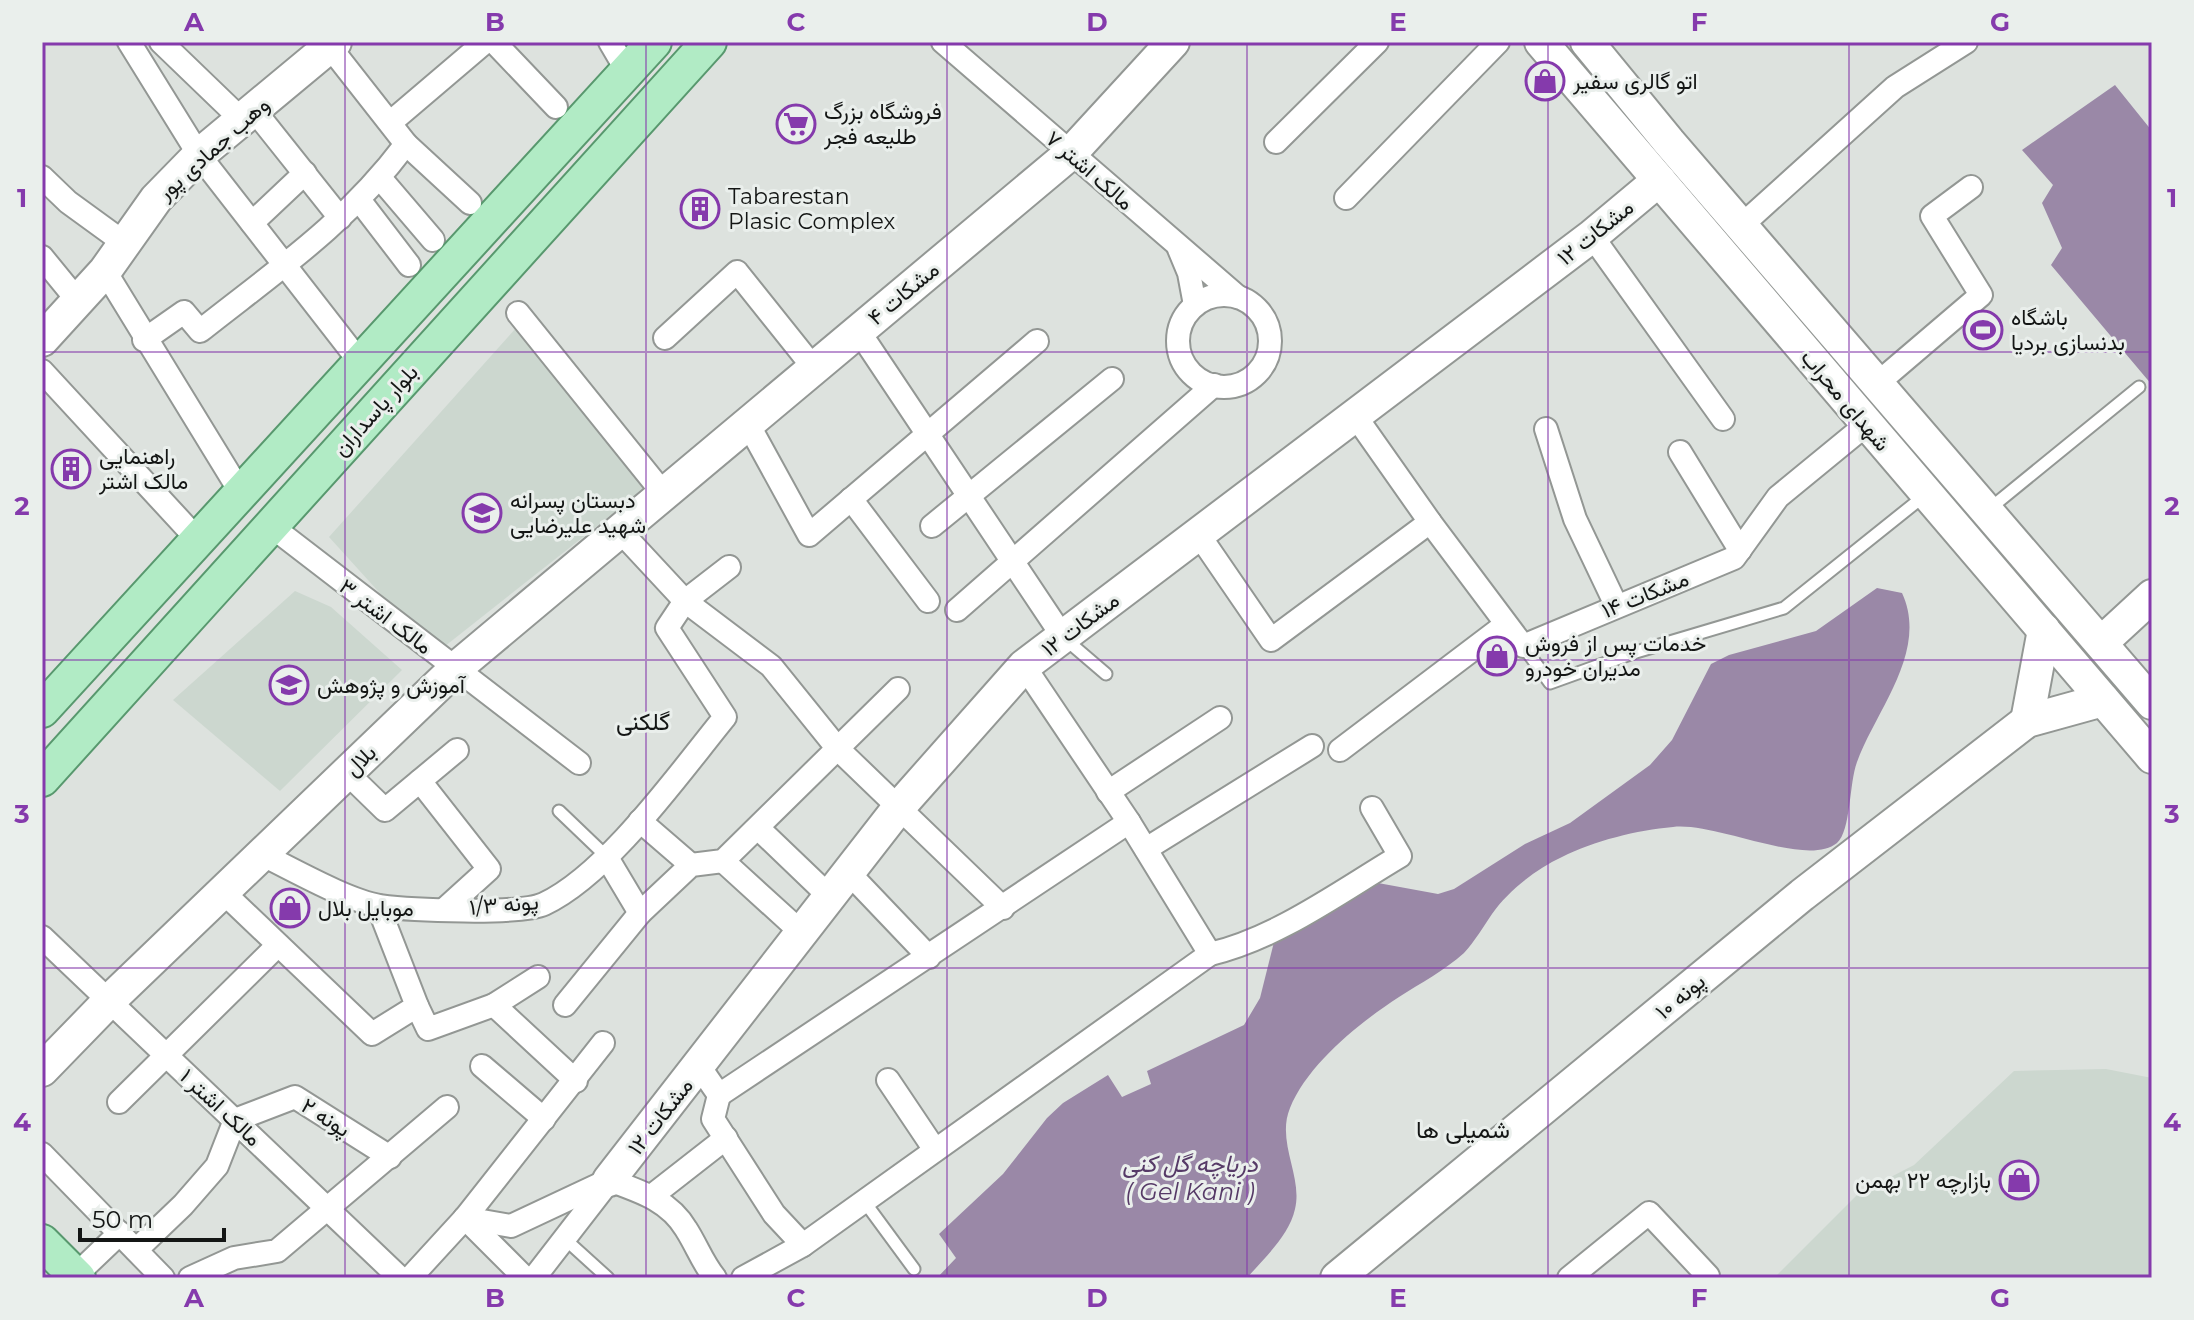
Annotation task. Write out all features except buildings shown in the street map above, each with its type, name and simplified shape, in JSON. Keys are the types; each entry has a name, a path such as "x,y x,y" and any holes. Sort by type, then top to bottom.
{"main road":[{"name":"بلوار پاسداران","path":"42,710 654,42"},
{"name":"بلوار پاسداران","path":"42,779 709,42"},
{"path":"42,1242 77,1277"}],"street":[{"path":"129,42 199,155 360,362"},
{"path":"161,42 248,115 305,173 340,218"},
{"path":"391,122 485,42"},
{"path":"494,42 556,107"},
{"path":"610,42 627,71"},
{"name":"مالک اشتر ۷","path":"943,42 1238,297"},
{"name":"مشکات ۴","path":"619,530 1071,153 1173,42"},
{"path":"1276,142 1377,42"},
{"path":"1346,198 1498,42"},
{"name":"شهدای محراب","path":"1541,42 2152,757"},
{"name":"شهدای محراب","path":"1587,42 1741,226 1879,382 2152,703"},
{"path":"1741,226 1895,87 1966,42"},
{"path":"330,44 406,144 470,203"},
{"name":"وهب جمادی پور","path":"42,340 105,271 156,199 199,155 330,44"},
{"path":"144,340 184,312 200,331 324,236 360,201 406,144"},
{"path":"252,223 305,173"},
{"path":"42,177 68,202 123,242"},
{"path":"380,178 433,240"},
{"name":"مشکات ۱۲","path":"609,1180 900,806 1024,666 1592,236 1659,180"},
{"path":"1879,382 1981,295 1932,216 1971,187"},
{"path":"360,201 409,265"},
{"path":"1592,236 1723,419"},
{"path":"1178,248 1189,273 1195,305"},
{"path":"42,257 78,301"},
{"path":"105,271 144,340 241,493"},
{"path":"665,338 737,272 813,367"},
{"path":"1223,294 1238,297 1252,303 1269,328 1267,357 1248,380 1234,386 1214,385 1191,374 1178,346 1185,316 1195,305 1223,294"},
{"path":"518,313 663,493"},
{"path":"858,330 1063,637"},
{"path":"747,422 809,535 1037,341"},
{"path":"42,371 198,540"},
{"path":"932,526 1112,379"},
{"path":"957,610 1214,385"},
{"path":"1354,414 1523,646"},
{"name":"مشکات ۱۴","path":"1523,646 1734,558 1778,497 1867,424"},
{"path":"1546,429 1575,519 1616,605"},
{"path":"1680,452 1740,550"},
{"path":"851,499 928,601"},
{"path":"1199,535 1271,640 1430,522"},
{"name":"مالک اشتر ۳","path":"271,526 579,763"},
{"path":"619,530 685,601 771,666 838,749 1003,908"},
{"name":"بلال","path":"42,1070 110,1000 455,669 619,530"},
{"path":"685,601 729,567"},
{"path":"2101,643 2152,596"},
{"name":"پونه ۱/۳","path":"263,855 378,906 498,909 542,905 606,856 640,821 725,717 667,628 685,601"},
{"path":"1340,750 1505,625"},
{"path":"2044,630 2027,721 2103,700"},
{"path":"1024,666 1129,822 1210,954"},
{"path":"565,1005 640,913 691,865 723,861 759,829 898,689"},
{"path":"1108,792 1220,718"},
{"name":"پونه ۱۰","path":"1337,1278 1802,895 2027,721"},
{"path":"1146,849 1312,746"},
{"path":"346,772 385,810 457,750"},
{"path":"420,781 489,869 446,908"},
{"path":"743,1278 803,1245 1210,954 1232,949 1288,921 1400,856 1372,808"},
{"path":"640,821 691,865"},
{"path":"803,1245 774,1214 713,1119 719,1095 1129,822"},
{"path":"759,829 838,884 929,957"},
{"path":"606,856 640,913"},
{"path":"723,861 801,932"},
{"path":"223,892 372,1034 417,1006"},
{"path":"378,906 428,1029 494,1005 538,977"},
{"name":"مالک اشتر ۱","path":"42,937 400,1278"},
{"path":"119,1102 278,945"},
{"path":"494,1005 576,1081"},
{"path":"410,1278 465,1218 603,1043"},
{"path":"482,1066 544,1119"},
{"path":"699,1066 719,1095"},
{"path":"888,1080 935,1150"},
{"name":"پونه ۲","path":"235,1120 295,1097 390,1157"},
{"path":"190,1278 234,1258 277,1251 331,1209 447,1107"},
{"path":"77,1277 183,1205 217,1166 235,1120"},
{"path":"653,1195 726,1138"},
{"path":"42,1154 163,1278"},
{"path":"534,1278 609,1180"},
{"path":"465,1218 511,1226 609,1180 653,1195 685,1227 701,1261 715,1278"},
{"path":"1569,1278 1649,1213 1707,1277"},
{"path":"465,1218 525,1278"}],"lane":[{"path":"1988,510 2139,387"},
{"path":"1523,646 1550,683 1636,652 1784,608 1927,494"},
{"path":"1063,637 1106,674"},
{"path":"559,811 606,856"},
{"path":"864,1201 914,1269"},
{"path":"565,1239 608,1278"}],"shaded area":[{"name":"دبستان پسرانه شهید علیرضایی","path":"516,328 644,489 435,654 329,537"},
{"name":"آموزش و پژوهش","path":"295,591 331,607 402,670 280,791 173,700"},
{"name":"بازارچه ۲۲ بهمن","path":"2106,1069 2152,1078 2152,1278 1774,1278 1858,1194 1914,1165 2014,1071"}],"water":[{"path":"2115,85 2152,131 2152,385 2051,265 2062,248 2042,203 2053,185 2022,150"},
{"name":"دریاچه گل کنی ( Gel Kani )","path":"1877,588 1902,593 1909,615 1909,637 1897,680 1857,762 1845,828 1837,843 1823,849 1804,850 1691,827 1659,828 1574,851 1533,874 1499,905 1464,953 1368,1019 1336,1046 1309,1076 1290,1108 1287,1121 1286,1133 1297,1197 1292,1219 1282,1237 1247,1278 937,1278 956,1258 939,1234 1003,1174 1047,1118 1063,1103 1108,1075 1122,1097 1151,1084 1147,1071 1244,1025 1260,998 1274,942 1378,883 1438,894 1454,889 1525,844 1570,823 1650,765 1672,740 1711,664 1729,655 1816,631"}],"place":[{"name":"اتو گالری سفیر","path":"1545,81"},
{"name":"فروشگاه بزرگ طلیعه فجر","path":"796,124"},
{"name":"Tabarestan Plasic Complex","path":"700,209"},
{"name":"باشگاه بدنسازی بردیا","path":"1983,330"},
{"name":"راهنمایی مالک اشتر","path":"71,469"},
{"name":"دبستان پسرانه شهید علیرضایی","path":"482,513"},
{"name":"خدمات پس از فروش مدیران خودرو","path":"1497,656"},
{"name":"آموزش و پژوهش","path":"289,685"},
{"name":"موبایل بلال","path":"290,908"},
{"name":"بازارچه ۲۲ بهمن","path":"2019,1180"}],"district":[{"name":"گلکنی","path":"643,722"},
{"name":"شمیلی ها","path":"1463,1130"}]}
